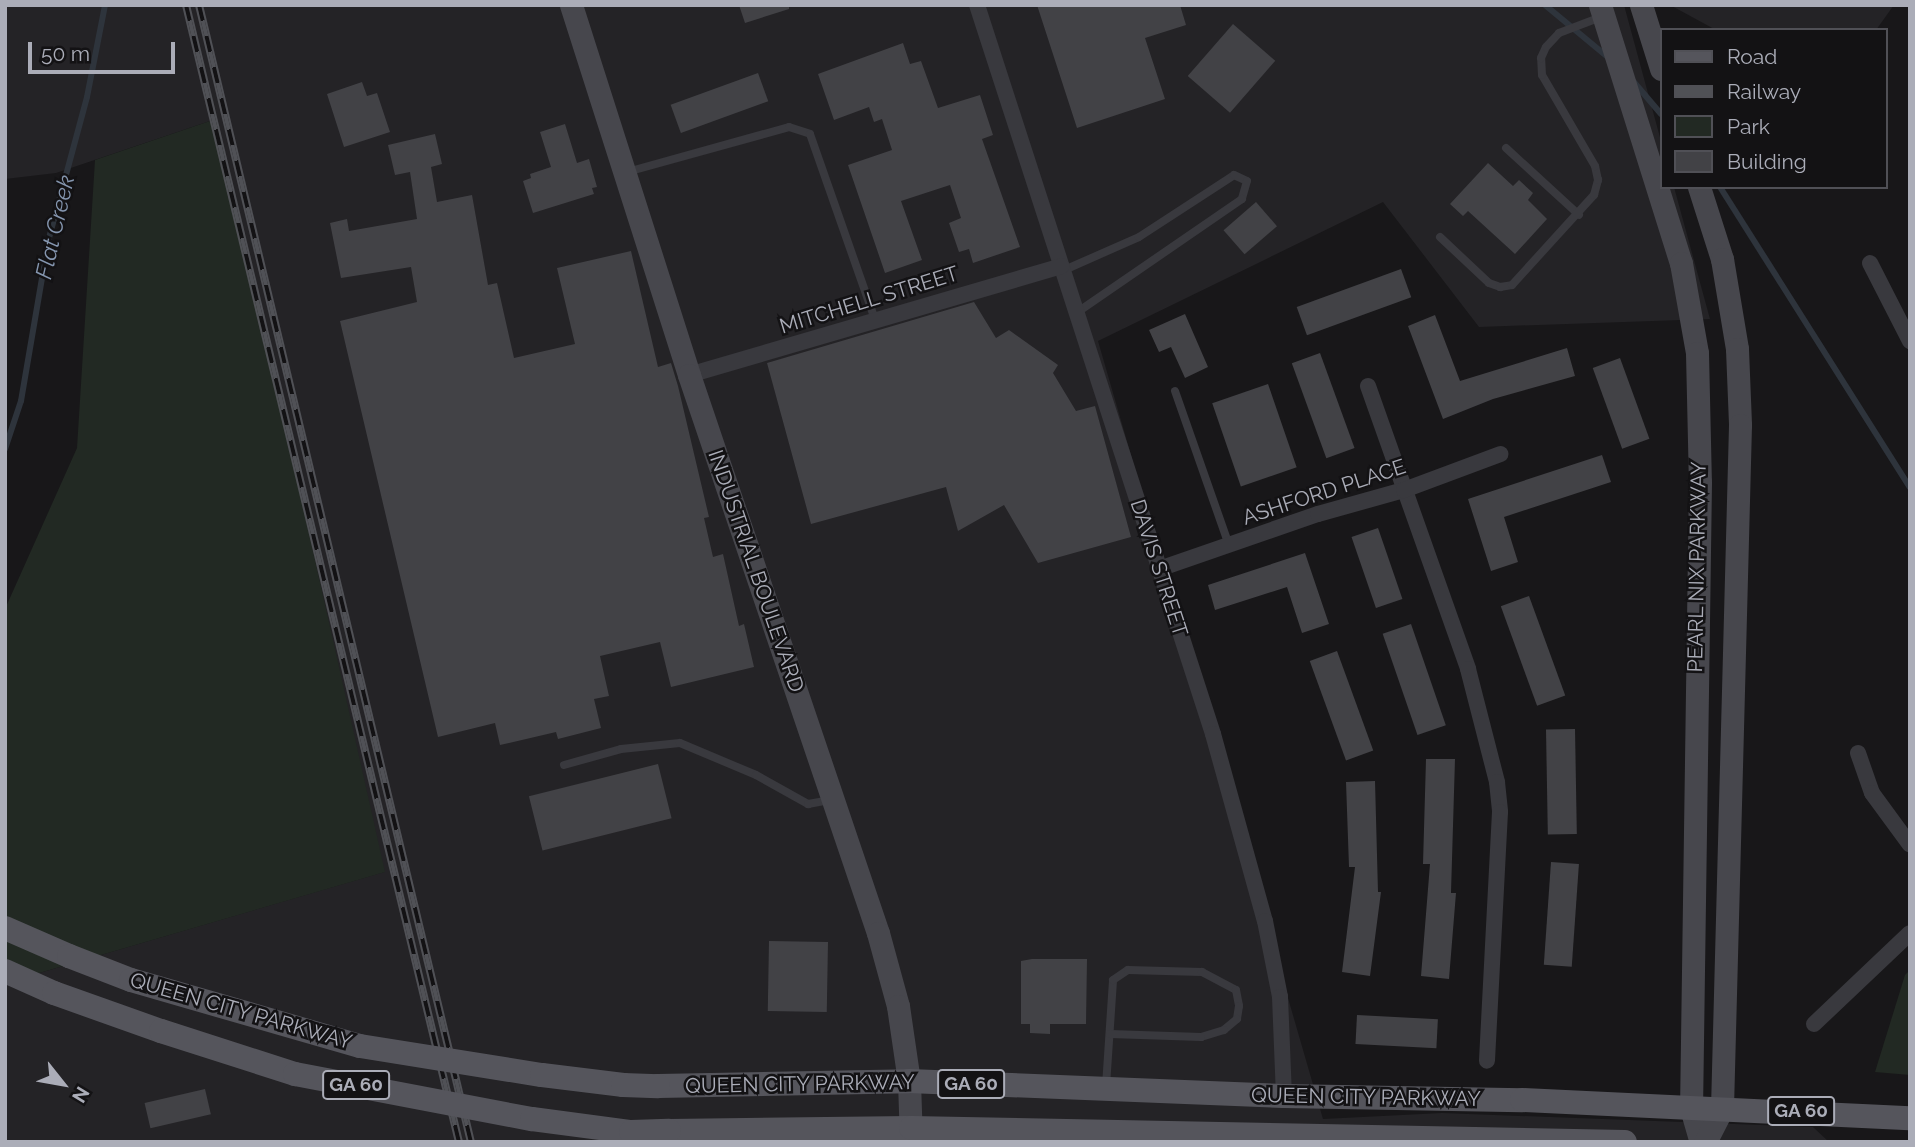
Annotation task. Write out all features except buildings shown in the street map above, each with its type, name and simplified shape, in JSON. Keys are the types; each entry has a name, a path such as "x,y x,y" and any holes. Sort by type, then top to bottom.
{"main road":[{"name":"INDUSTRIAL BOULEVARD","path":"571,5 627,172 689,375 878,933 898,1006 909,1081 911,1135"},
{"path":"1641,5 1660,66"},
{"name":"PEARL NIX PARKWAY","path":"1602,11 1681,263 1697,353 1700,482 1691,1108 1703,1142"},
{"name":"PEARL NIX PARKWAY","path":"1700,189 1722,259 1737,349 1740,425 1722,1109 1703,1142"},
{"name":"QUEEN CITY PARKWAY","path":"5,928 131,980 360,1046 623,1085 909,1081 1284,1096 1522,1100 1910,1118"},
{"name":"QUEEN CITY PARKWAY","path":"5,971 54,993 161,1031 295,1073 532,1119 631,1132 1614,1141"},
{"name":"DAVIS STREET","path":"1284,1096 1285,1139"}],"street":[{"name":"DAVIS STREET","path":"976,5 1213,734 1265,921 1280,998 1284,1096"},
{"path":"1870,263 1910,341"},
{"name":"MITCHELL STREET","path":"689,375 1061,269"},
{"path":"1368,386 1468,669 1497,782 1500,812 1487,1061"},
{"name":"ASHFORD PLACE","path":"1159,569 1318,514 1404,490 1501,454"},
{"path":"1858,753 1872,793 1910,845"},
{"path":"1814,1024 1910,933"}],"lane":[{"path":"1440,237 1489,283 1500,287 1512,285 1579,215 1594,195 1598,180 1595,166 1542,75 1541,58 1546,47 1559,33 1602,11"},
{"path":"627,172 789,127 810,134 875,320"},
{"path":"1506,148 1579,215"},
{"path":"1061,269 1139,237 1234,175 1247,181 1242,199 1076,313"},
{"path":"1175,391 1229,545"},
{"path":"564,765 621,749 680,743 756,775 808,804 833,800"},
{"path":"1106,1089 1113,979 1128,970 1202,972 1236,990 1239,1006 1237,1019 1224,1030 1201,1037 1110,1034"}],"shaded area":[{"path":"5,5 1624,5 1660,137 1660,189 1675,189 1710,319 1479,327 1383,202 1098,341 1323,1119 1442,1113 1813,1127 1829,1142 5,1142 5,983 384,872 216,119 56,173 5,179"},
{"path":"1670,5 1894,5 1877,28 1712,28"}],"green space":[{"path":"216,119 385,872 5,983 5,609 77,448 95,160"},
{"path":"1910,970 1910,1075 1875,1072 1905,975"}],"waterway":[{"name":"Flat Creek","path":"5,449 21,401 49,238 87,97 105,5"},
{"path":"1545,5 1610,59"},
{"path":"1633,81 1660,113"},
{"path":"1721,189 1910,487"}],"railway":[{"path":"186,5 459,1142"},
{"path":"199,5 471,1142"}]}
